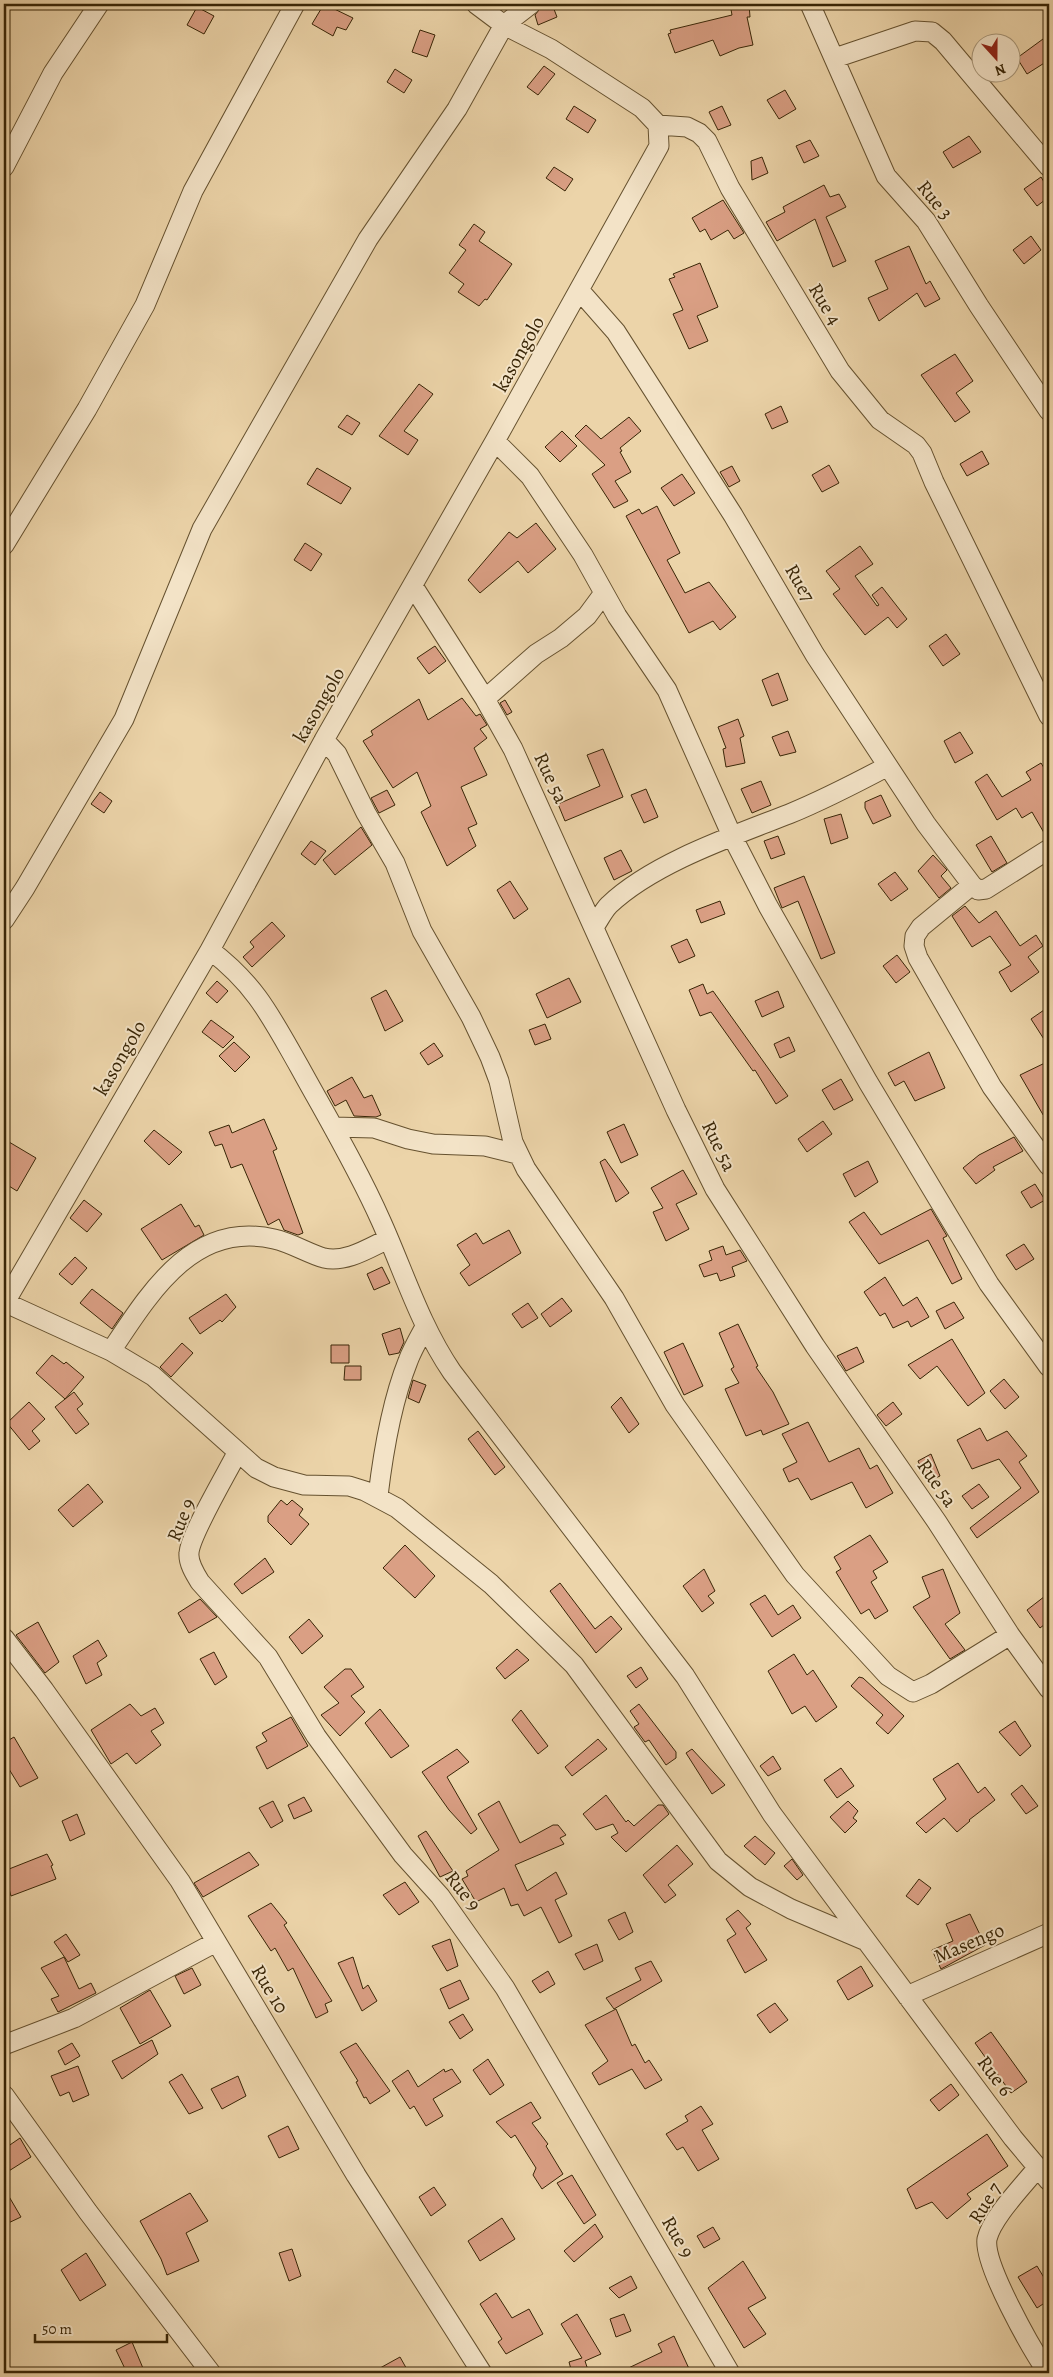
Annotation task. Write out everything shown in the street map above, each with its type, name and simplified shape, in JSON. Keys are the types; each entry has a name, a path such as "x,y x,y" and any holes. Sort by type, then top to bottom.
{"street":[{"path":"4,167 53,73 99,4"},
{"path":"4,545 87,409 145,305 194,191 295,4"},
{"path":"476,4 504,25 551,49 642,108 651,115 658,125"},
{"path":"4,920 25,888 124,719 202,529 368,239 457,109 504,25 531,4"},
{"name":"Rue 3","path":"810,4 886,176 926,221 979,306 1049,411"},
{"path":"835,58 915,31 932,32 943,41 1049,167"},
{"name":"kasongolo","path":"4,1303 210,950 324,740 580,291 659,146 658,125"},
{"name":"Rue 4","path":"658,125 687,127 699,133 706,141 730,188 840,371 880,420 909,439 922,453 937,490 1049,716"},
{"name":"Rue7","path":"580,291 605,317 621,339 776,586 815,656 926,824 979,887"},
{"path":"495,442 530,476 571,536 604,594 667,690 732,836 772,914 989,1284 1049,1367"},
{"name":"Rue 5a","path":"413,586 485,699 538,801 676,1110 714,1189 815,1346 937,1522 1010,1635 1049,1689"},
{"path":"485,699 536,654 561,638 587,616 604,594"},
{"path":"324,740 337,754 366,813 395,863 422,931 471,1017 490,1057 499,1081 518,1154 620,1306 675,1405 790,1568 888,1676 906,1690 920,1691 1010,1635"},
{"path":"594,927 608,906 621,894 661,870 732,836 790,813 888,766"},
{"path":"1049,849 979,887 921,927 915,936 914,946 918,958 950,1017 992,1086 1049,1166"},
{"name":"Rue 6","path":"210,950 238,974 255,992 333,1127 359,1176 388,1239 425,1327 452,1372 685,1676 772,1814 1013,2138 1044,2174"},
{"path":"333,1127 374,1128 408,1139 434,1144 485,1146 518,1154"},
{"path":"111,1350 149,1294 167,1273 195,1252 226,1240 250,1236 273,1239 325,1258 344,1258 388,1239"},
{"path":"4,1303 111,1350 153,1376 256,1468 274,1477 304,1485 349,1486 378,1496 397,1508 491,1584 574,1665 718,1861 750,1887 791,1909 865,1940"},
{"path":"378,1496 383,1456 396,1401 407,1362 425,1327"},
{"name":"Rue 9","path":"237,1453 195,1537 189,1553 196,1575 200,1582 268,1657 316,1736 403,1855 440,1896 505,1988 730,2373"},
{"name":"Rue 10","path":"4,1638 44,1690 180,1881 356,2175 482,2373"},
{"name":"Masengo","path":"907,1996 1048,1936"},
{"path":"4,2046 74,2018 216,1942"},
{"path":"4,2095 88,2212 211,2373"},
{"name":"Rue 7","path":"1044,2174 1001,2212 987,2238 988,2256 1030,2346 1048,2373"}],"building":[{"path":"324,4 353,18 346,30 337,27 333,36 312,24"},
{"path":"552,4 557,17 538,25 535,15 542,6"},
{"path":"730,4 749,4 750,17 747,17 753,45 739,48 720,56 713,40 675,53 668,34 671,33 670,30 732,15"},
{"path":"197,7 214,16 204,34 187,25"},
{"path":"420,30 435,35 427,57 412,52"},
{"path":"1043,39 1049,47 1049,60 1027,74 1020,63 1020,56"},
{"path":"544,66 555,74 538,95 527,87"},
{"path":"395,69 412,80 404,93 387,82"},
{"path":"785,90 796,109 779,119 767,100"},
{"path":"574,106 596,120 588,133 566,119"},
{"path":"722,106 731,125 718,130 709,112"},
{"path":"969,136 981,152 953,168 943,152"},
{"path":"810,140 819,156 804,163 796,146"},
{"path":"762,157 768,173 752,180 751,161"},
{"path":"554,167 573,179 565,191 546,178"},
{"path":"1041,177 1049,190 1049,197 1037,206 1024,189"},
{"path":"824,185 830,197 839,194 846,207 826,217 846,261 833,267 815,219 777,241 766,222 785,212 783,207"},
{"path":"723,200 744,233 734,239 728,230 711,240 705,229 700,232 692,218"},
{"path":"474,224 485,232 479,241 512,264 487,300 485,299 479,306 458,292 464,284 449,273 466,250 459,245"},
{"path":"1031,236 1041,250 1024,264 1013,250"},
{"path":"909,246 926,284 930,281 940,299 925,307 917,293 879,321 868,298 888,289 875,261"},
{"path":"700,263 718,307 697,316 708,341 689,349 673,314 683,310 669,279 675,277 673,274"},
{"path":"955,354 973,381 956,393 970,412 955,422 921,375"},
{"path":"419,384 433,394 404,431 418,440 408,455 379,436"},
{"path":"781,406 788,422 772,429 765,414"},
{"path":"347,415 360,423 352,435 338,427"},
{"path":"629,417 641,431 620,448 622,451 620,452 631,472 615,481 628,501 614,508 592,474 605,465 575,436 586,425 601,439"},
{"path":"562,431 577,446 560,462 545,447"},
{"path":"982,451 989,464 967,476 960,464"},
{"path":"829,465 839,483 822,492 812,475"},
{"path":"732,466 740,481 729,487 720,472"},
{"path":"317,468 351,488 341,504 307,484"},
{"path":"682,474 695,493 674,506 661,488"},
{"path":"657,506 680,553 667,560 685,593 709,582 736,617 720,630 713,621 689,633 626,516 639,509 642,514"},
{"path":"536,523 556,549 528,573 518,561 480,593 468,580 509,532 517,538"},
{"path":"305,543 322,554 311,571 294,560"},
{"path":"860,546 873,564 855,576 877,606 879,605 872,595 882,587 907,619 897,628 888,617 865,635 833,594 840,589 826,571"},
{"path":"946,634 960,654 943,666 929,646"},
{"path":"435,646 446,661 429,674 417,658"},
{"path":"778,673 788,700 772,706 762,680"},
{"path":"462,698 476,716 480,714 487,725 480,729 487,738 474,748 487,775 461,787 477,824 468,828 476,846 447,866 421,812 431,806 417,772 393,788 363,741 373,735 371,731 419,699 428,720"},
{"path":"505,700 512,712 507,715 500,703"},
{"path":"738,719 744,736 740,738 745,763 726,767 723,749 726,748 718,727"},
{"path":"788,731 796,752 780,756 772,737"},
{"path":"960,732 973,753 955,763 944,741"},
{"path":"603,749 623,797 565,821 558,804 600,786 587,755"},
{"path":"1041,763 1049,776 1049,838 1047,838 1032,812 1022,818 1016,808 997,820 975,782 987,774 1002,797 1031,780 1026,772"},
{"path":"761,781 771,805 752,813 741,789"},
{"path":"646,789 658,817 644,823 631,795"},
{"path":"387,790 395,805 379,813 371,798"},
{"path":"100,792 112,801 104,813 91,804"},
{"path":"881,795 891,816 873,824 865,808 865,802"},
{"path":"841,814 848,838 831,844 824,819"},
{"path":"361,827 372,845 335,875 323,860"},
{"path":"778,836 785,854 771,859 764,841"},
{"path":"991,836 1007,863 992,872 976,845"},
{"path":"311,841 326,851 315,865 301,854"},
{"path":"621,850 632,871 614,880 604,858"},
{"path":"933,855 947,870 941,876 951,888 939,898 918,871"},
{"path":"895,872 908,889 891,901 878,884"},
{"path":"804,876 835,953 821,959 798,901 782,908 774,888"},
{"path":"510,881 528,909 514,919 497,890"},
{"path":"720,901 725,914 701,923 696,910"},
{"path":"965,906 979,923 996,911 1020,946 1036,935 1043,946 1028,957 1039,972 1011,992 999,972 1011,965 990,936 972,947 952,916"},
{"path":"272,922 285,936 252,967 243,957 254,947 250,942"},
{"path":"687,939 695,956 679,963 671,946"},
{"path":"897,955 910,972 896,983 883,966"},
{"path":"569,978 581,1002 547,1018 536,994"},
{"path":"217,981 228,991 217,1003 206,993"},
{"path":"703,984 707,994 713,991 788,1096 776,1104 755,1070 753,1071 711,1012 700,1016 689,990"},
{"path":"386,990 403,1021 385,1031 371,998"},
{"path":"778,991 784,1007 762,1017 755,1001"},
{"path":"1044,1010 1049,1018 1049,1047 1031,1019"},
{"path":"211,1020 234,1037 223,1048 202,1032"},
{"path":"545,1024 551,1039 535,1045 529,1030"},
{"path":"789,1037 795,1051 780,1058 774,1044"},
{"path":"234,1042 250,1057 235,1072 219,1056"},
{"path":"434,1043 443,1056 428,1065 420,1053"},
{"path":"929,1052 945,1088 915,1101 904,1081 895,1086 888,1073"},
{"path":"1049,1061 1049,1125 1020,1075"},
{"path":"352,1077 364,1098 372,1095 381,1115 376,1117 354,1116 346,1100 335,1106 327,1091"},
{"path":"841,1079 853,1100 834,1110 822,1090"},
{"path":"264,1119 277,1149 273,1151 303,1233 298,1235 284,1230 279,1219 268,1225 242,1164 231,1168 222,1144 215,1146 209,1132 229,1125 232,1133"},
{"path":"823,1121 832,1134 807,1152 798,1139"},
{"path":"624,1124 638,1155 621,1163 607,1132"},
{"path":"154,1130 182,1152 169,1165 144,1141"},
{"path":"1014,1137 1023,1151 993,1167 995,1170 976,1184 963,1168 979,1155"},
{"path":"4,1139 36,1158 17,1191 4,1183"},
{"path":"605,1159 629,1193 616,1202 600,1162"},
{"path":"868,1161 878,1182 855,1197 843,1174"},
{"path":"683,1170 697,1194 676,1204 689,1229 666,1241 653,1212 663,1208 651,1188"},
{"path":"1035,1184 1045,1200 1031,1208 1021,1192"},
{"path":"84,1200 102,1214 87,1232 70,1218"},
{"path":"181,1204 195,1227 199,1225 204,1235 162,1260 141,1229"},
{"path":"931,1209 947,1236 943,1238 962,1279 952,1284 928,1240 879,1264 849,1222 864,1212 881,1235"},
{"path":"509,1230 521,1253 469,1286 460,1273 470,1265 457,1245 476,1233 483,1244"},
{"path":"1024,1244 1034,1259 1016,1270 1006,1255"},
{"path":"723,1246 726,1255 740,1250 747,1261 732,1267 735,1276 720,1281 717,1273 704,1277 699,1265 712,1260 709,1251"},
{"path":"75,1257 87,1268 72,1285 59,1274"},
{"path":"382,1267 390,1283 374,1290 367,1274"},
{"path":"885,1277 903,1306 917,1297 929,1317 911,1327 908,1321 893,1328 885,1313 880,1316 864,1292"},
{"path":"92,1289 123,1313 112,1329 80,1303"},
{"path":"226,1294 236,1307 222,1322 220,1320 200,1334 189,1318"},
{"path":"562,1298 572,1311 550,1327 541,1314"},
{"path":"954,1302 964,1318 945,1329 936,1311"},
{"path":"528,1303 538,1318 522,1328 512,1314"},
{"path":"738,1324 758,1366 756,1367 773,1392 789,1424 763,1435 761,1430 746,1436 725,1389 739,1383 731,1369 734,1367 719,1333"},
{"path":"400,1328 404,1342 399,1353 389,1355 382,1334"},
{"path":"952,1339 985,1393 968,1406 937,1366 920,1379 908,1365"},
{"path":"182,1343 193,1353 171,1377 160,1367"},
{"path":"683,1343 703,1386 684,1395 664,1352"},
{"path":"331,1345 349,1345 349,1363 331,1363"},
{"path":"857,1347 864,1362 846,1371 837,1356"},
{"path":"52,1355 64,1364 66,1362 84,1377 65,1399 36,1373"},
{"path":"345,1366 361,1366 361,1380 344,1380"},
{"path":"1004,1379 1019,1397 1005,1409 990,1391"},
{"path":"413,1380 426,1385 419,1403 408,1398"},
{"path":"74,1392 83,1404 77,1409 89,1424 76,1434 55,1407"},
{"path":"621,1397 639,1424 629,1433 611,1407"},
{"path":"29,1402 45,1419 32,1431 40,1441 29,1450 7,1423"},
{"path":"893,1402 902,1414 886,1426 877,1415"},
{"path":"808,1422 829,1462 859,1448 870,1469 877,1465 893,1493 866,1508 852,1482 811,1500 798,1478 789,1482 783,1469 797,1462 782,1434"},
{"path":"980,1428 987,1441 1007,1431 1027,1456 1019,1462 1039,1492 977,1538 970,1528 1021,1488 999,1459 972,1469 957,1440"},
{"path":"478,1431 505,1467 495,1475 468,1439"},
{"path":"931,1454 940,1476 927,1482 918,1461"},
{"path":"88,1484 103,1502 73,1527 58,1510"},
{"path":"979,1484 989,1497 972,1509 962,1496"},
{"path":"281,1500 287,1505 292,1500 303,1509 299,1515 309,1524 291,1545 268,1522 268,1516"},
{"path":"870,1535 888,1562 873,1571 877,1578 871,1582 888,1611 875,1619 869,1609 861,1614 836,1572 841,1569 834,1557"},
{"path":"405,1545 435,1576 415,1598 383,1568"},
{"path":"265,1558 274,1572 242,1594 234,1584"},
{"path":"704,1569 715,1591 708,1596 714,1603 702,1612 683,1586"},
{"path":"943,1569 960,1613 945,1624 965,1650 950,1659 913,1607 930,1597 922,1577"},
{"path":"560,1583 595,1629 611,1616 622,1629 596,1653 550,1591"},
{"path":"1049,1593 1049,1621 1040,1628 1027,1610"},
{"path":"765,1595 778,1615 793,1605 801,1618 772,1637 750,1604"},
{"path":"200,1599 217,1617 189,1633 178,1613"},
{"path":"309,1619 323,1636 302,1654 289,1637"},
{"path":"38,1622 59,1662 45,1673 16,1635"},
{"path":"98,1640 107,1656 97,1663 102,1675 86,1684 73,1656"},
{"path":"517,1649 529,1660 505,1679 496,1668"},
{"path":"214,1652 227,1677 215,1685 200,1659"},
{"path":"794,1654 807,1675 813,1670 837,1707 816,1722 805,1706 792,1714 768,1671"},
{"path":"641,1667 648,1679 636,1688 627,1676"},
{"path":"345,1669 351,1669 364,1687 351,1696 365,1712 340,1736 321,1715 339,1703 324,1687"},
{"path":"859,1677 863,1678 904,1716 888,1734 876,1723 883,1715 851,1686"},
{"path":"130,1704 141,1716 155,1708 164,1723 151,1731 161,1745 136,1764 127,1753 111,1764 91,1730"},
{"path":"639,1704 676,1752 676,1758 666,1765 649,1740 645,1742 634,1727 639,1724 630,1711"},
{"path":"380,1709 409,1746 391,1758 365,1723"},
{"path":"521,1710 548,1746 538,1754 512,1720"},
{"path":"291,1717 308,1746 267,1769 256,1747 267,1741 262,1733"},
{"path":"1015,1721 1031,1746 1020,1756 999,1732"},
{"path":"14,1737 38,1778 20,1787 4,1761 4,1743"},
{"path":"598,1739 607,1749 572,1776 565,1767"},
{"path":"457,1749 469,1762 447,1777 477,1829 471,1834 449,1810 422,1772"},
{"path":"692,1749 725,1785 712,1794 686,1753"},
{"path":"773,1756 781,1769 768,1776 760,1766"},
{"path":"958,1763 978,1793 985,1787 995,1800 957,1832 944,1818 926,1833 916,1823 946,1799 933,1779"},
{"path":"841,1768 854,1786 837,1798 824,1780"},
{"path":"1022,1785 1038,1806 1026,1814 1011,1794"},
{"path":"606,1795 626,1822 628,1820 634,1826 658,1805 663,1805 669,1814 626,1852 611,1837 618,1833 613,1824 596,1830 583,1814"},
{"path":"304,1797 312,1811 294,1819 288,1805"},
{"path":"273,1801 283,1821 271,1828 259,1808"},
{"path":"499,1801 520,1843 553,1825 558,1825 566,1835 560,1838 564,1844 515,1865 527,1891 556,1872 567,1894 555,1900 572,1936 559,1943 541,1907 524,1916 518,1904 511,1906 504,1888 476,1902 462,1879 468,1876 466,1871 499,1850 478,1814"},
{"path":"848,1801 858,1811 853,1818 857,1821 845,1833 830,1817"},
{"path":"77,1814 85,1834 70,1841 62,1821"},
{"path":"426,1831 453,1871 440,1877 418,1836"},
{"path":"755,1836 775,1853 765,1865 744,1846"},
{"path":"677,1845 693,1864 668,1885 676,1895 665,1903 643,1875"},
{"path":"249,1852 259,1865 203,1897 194,1883"},
{"path":"47,1854 53,1865 51,1866 56,1879 11,1896 4,1871"},
{"path":"792,1859 803,1875 797,1880 784,1866"},
{"path":"919,1879 931,1888 918,1905 906,1896"},
{"path":"405,1882 419,1902 399,1915 383,1895"},
{"path":"271,1903 287,1923 284,1925 332,2001 325,2004 328,2012 316,2018 293,1968 288,1971 275,1948 271,1951 248,1916"},
{"path":"738,1910 751,1924 746,1928 767,1960 745,1973 727,1940 736,1934 726,1919"},
{"path":"625,1912 633,1932 619,1940 608,1920"},
{"path":"970,1914 985,1945 941,1969 932,1950 953,1941 946,1924"},
{"path":"66,1934 80,1955 68,1962 54,1942"},
{"path":"450,1939 458,1966 447,1971 432,1946"},
{"path":"597,1944 603,1961 584,1970 575,1954"},
{"path":"64,1957 79,1989 91,1983 96,1993 58,2012 51,1999 59,1996 41,1968"},
{"path":"353,1957 363,1989 368,1985 377,2001 362,2011 338,1963"},
{"path":"651,1961 662,1981 614,2009 606,1998 641,1980 635,1968"},
{"path":"861,1966 873,1986 848,2000 837,1981"},
{"path":"192,1968 201,1985 184,1994 175,1976"},
{"path":"548,1971 555,1984 540,1993 532,1981"},
{"path":"460,1980 469,1999 449,2009 440,1989"},
{"path":"150,1990 171,2026 140,2044 120,2008"},
{"path":"775,2003 788,2020 770,2033 757,2015"},
{"path":"616,2009 632,2046 635,2044 645,2063 649,2060 662,2080 645,2089 632,2069 599,2085 592,2073 608,2061 585,2025"},
{"path":"463,2014 473,2030 460,2039 449,2022"},
{"path":"991,2032 1027,2082 1011,2093 975,2043"},
{"path":"152,2040 158,2054 122,2079 112,2061"},
{"path":"72,2043 80,2056 65,2065 58,2051"},
{"path":"356,2043 390,2091 370,2104 366,2097 364,2098 356,2082 358,2081 340,2052"},
{"path":"488,2059 504,2085 490,2095 473,2070"},
{"path":"78,2066 89,2095 73,2102 69,2092 60,2096 51,2076"},
{"path":"444,2069 445,2072 452,2069 461,2082 433,2099 443,2116 426,2126 414,2106 410,2109 392,2081 408,2070 418,2087"},
{"path":"182,2074 203,2108 189,2114 169,2082"},
{"path":"238,2076 246,2096 222,2109 211,2089"},
{"path":"951,2084 959,2095 939,2111 930,2100"},
{"path":"531,2102 541,2118 532,2123 548,2144 546,2146 563,2174 542,2189 533,2175 536,2168 515,2135 511,2138 496,2122"},
{"path":"701,2106 713,2124 702,2130 719,2159 698,2171 683,2147 677,2150 666,2134 688,2121 685,2116"},
{"path":"288,2126 299,2149 279,2158 268,2136"},
{"path":"987,2134 1008,2166 967,2194 971,2199 947,2219 932,2202 916,2209 907,2189"},
{"path":"20,2138 31,2157 4,2174 4,2149"},
{"path":"572,2175 596,2215 584,2224 557,2183"},
{"path":"434,2187 446,2205 431,2216 419,2197"},
{"path":"4,2188 21,2217 4,2225"},
{"path":"190,2193 208,2221 186,2233 199,2261 167,2275 161,2259 140,2221"},
{"path":"502,2218 515,2239 480,2261 468,2241"},
{"path":"595,2224 603,2237 574,2262 564,2251"},
{"path":"713,2227 720,2239 704,2248 697,2236"},
{"path":"292,2249 301,2276 289,2281 279,2253"},
{"path":"86,2253 106,2285 80,2301 61,2270"},
{"path":"743,2261 766,2298 748,2308 766,2334 744,2348 708,2288"},
{"path":"1037,2266 1049,2286 1049,2300 1037,2308 1018,2277"},
{"path":"631,2276 637,2288 619,2298 609,2288"},
{"path":"496,2293 512,2318 529,2309 543,2334 506,2354 498,2342 502,2339 480,2304"},
{"path":"577,2314 601,2354 585,2361 589,2373 572,2373 569,2362 582,2358 561,2324"},
{"path":"624,2314 631,2331 616,2337 610,2319"},
{"path":"674,2336 691,2373 618,2373 662,2352 658,2344"},
{"path":"132,2342 145,2373 127,2373 116,2350"},
{"path":"400,2357 409,2373 371,2373"}]}
